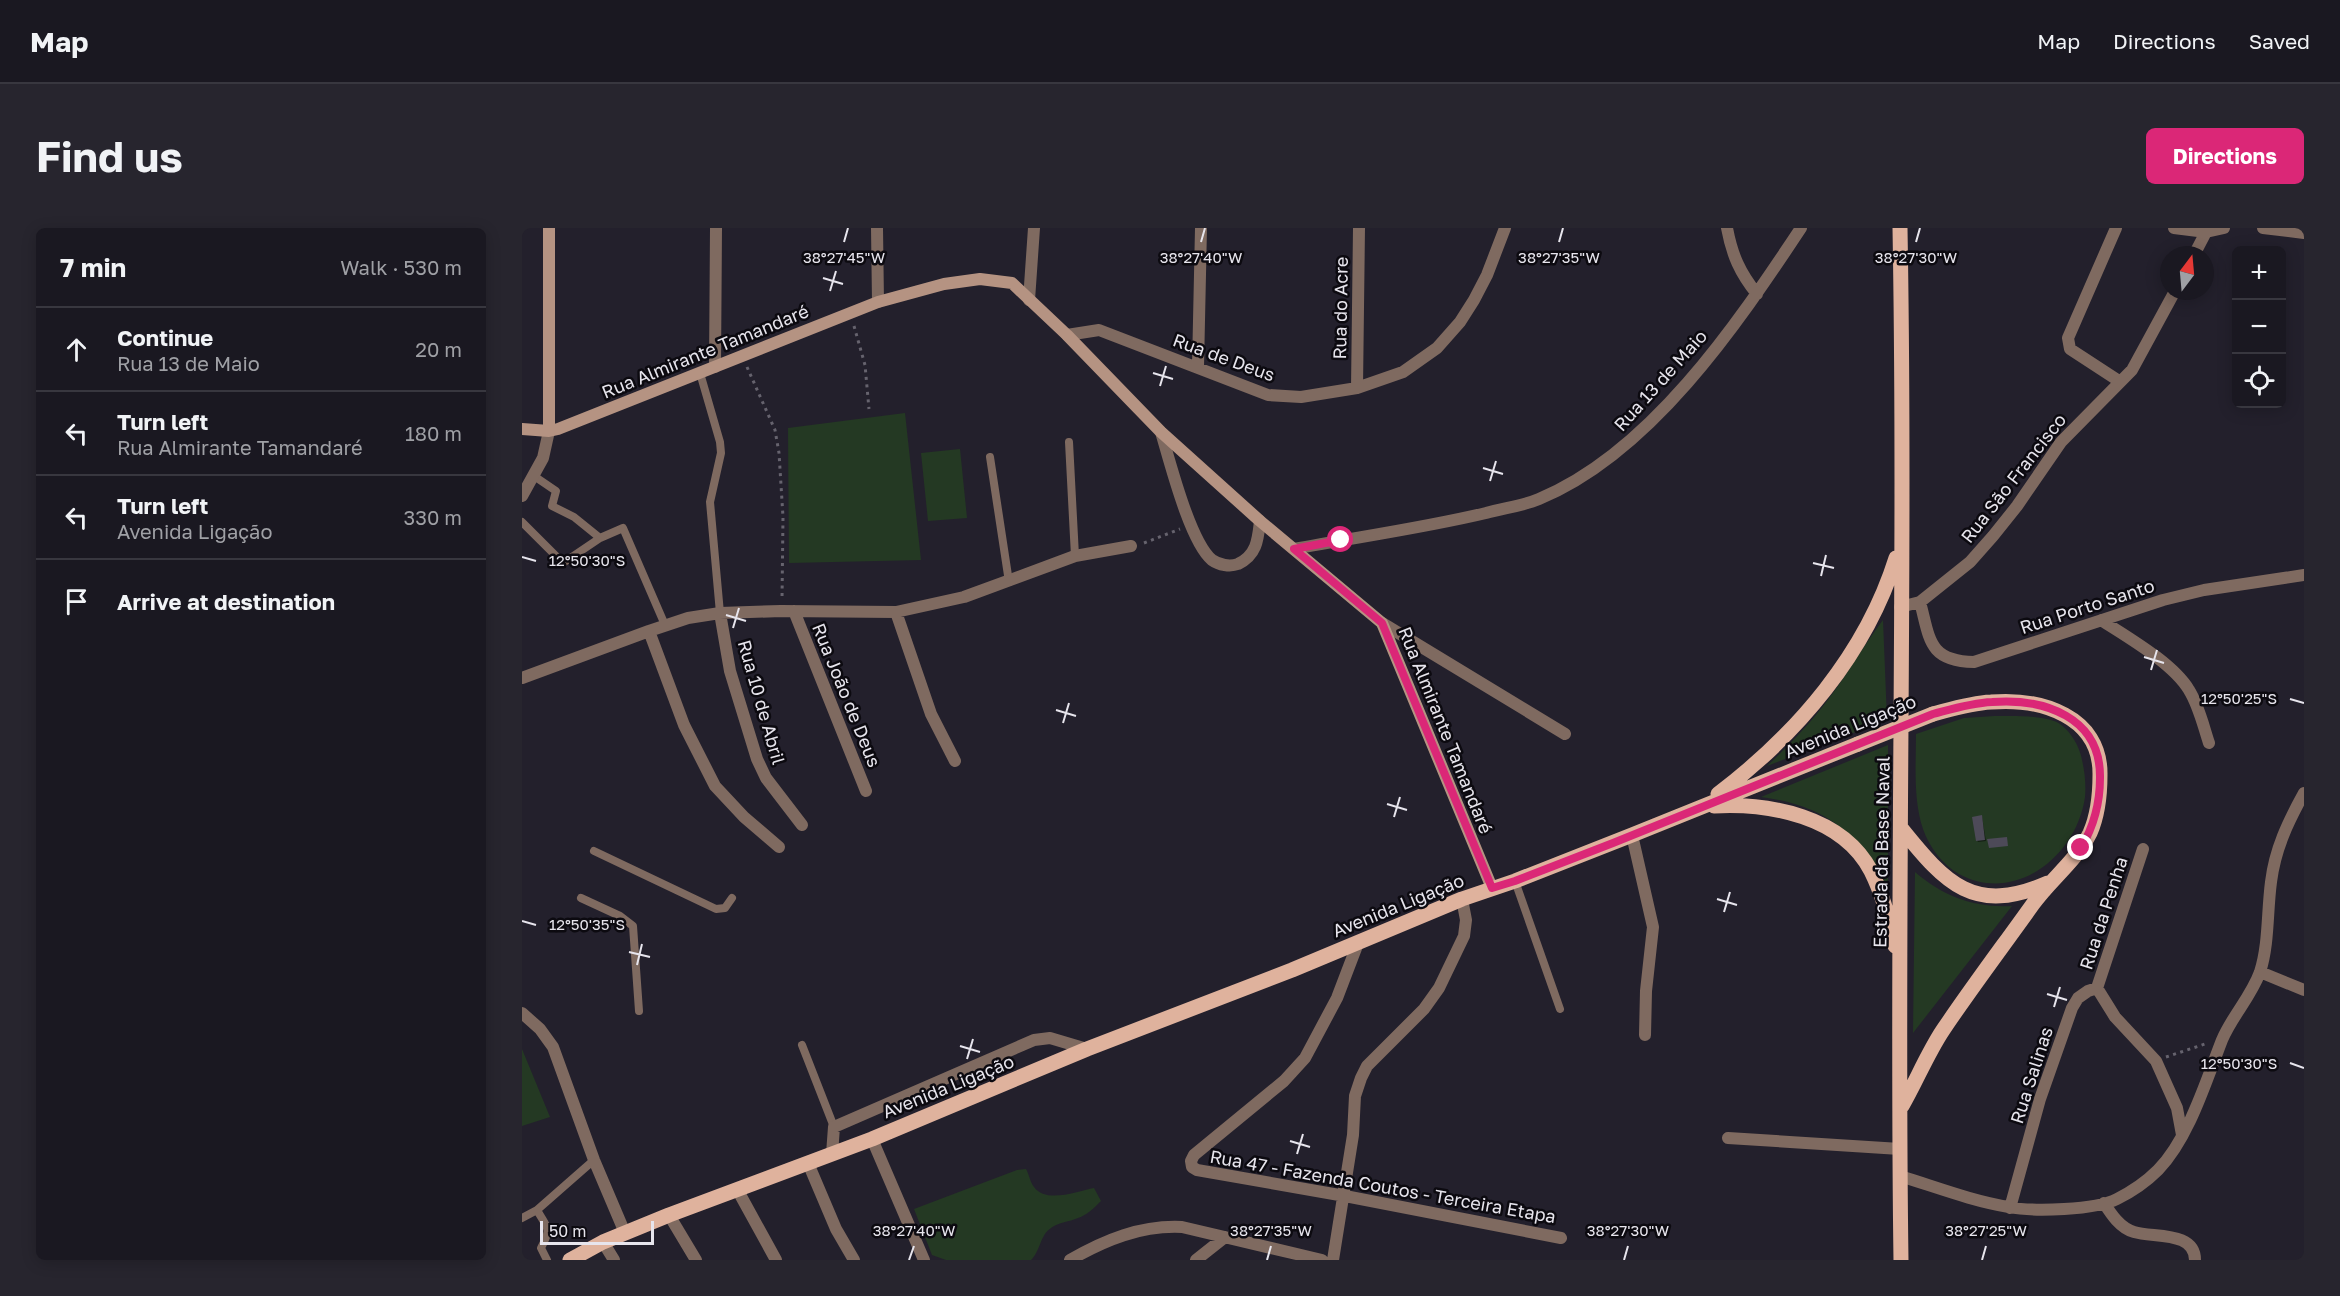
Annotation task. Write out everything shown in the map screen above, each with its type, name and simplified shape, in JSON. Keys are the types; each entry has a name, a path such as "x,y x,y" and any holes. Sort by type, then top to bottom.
{"main road":[{"path":"549,228 549,431"},
{"name":"Estrada da Base Naval","path":"1900,228 1903,412 1900,614 1901,1260"},
{"name":"Rua Almirante Tamandaré","path":"522,429 549,431 878,302 944,284 980,279 1012,283 1068,335 1161,432 1260,521 1382,623 1492,888"},
{"path":"1701,807 1734,782 1787,733 1840,671 1873,618 1901,542"},
{"path":"1873,618 1883,614 1894,616 1900,614"},
{"name":"Avenida Ligação","path":"570,1260 603,1242 669,1215 872,1139 1462,899 1515,881 1933,714 1968,704 1992,701 2019,702 2061,712 2076,721 2093,741 2100,766 2099,800 2090,833 2071,863 2048,883 1942,1032 1900,1109"},
{"path":"1701,807 1743,805 1768,807 1792,813 1815,822 1850,845 1871,870 1893,937 1900,969"},
{"name":"Avenida Ligação","path":"1901,828 1944,877 1966,890 1989,896 2009,896 2028,892 2048,883"}],"street":[{"path":"715,367 716,228"},
{"path":"877,228 878,302"},
{"path":"1029,300 1034,228"},
{"path":"1198,367 1201,228"},
{"name":"Rua do Acre","path":"1357,388 1359,228"},
{"name":"Rua de Deus","path":"1068,335 1099,330 1268,395 1301,397 1357,388 1403,372 1437,348 1460,322 1474,300 1487,275 1505,228"},
{"path":"1727,228 1731,247 1742,276 1757,294"},
{"name":"Rua 13 de Maio","path":"1294,549 1459,519 1537,500 1575,482 1612,457 1656,417 1693,375 1757,294 1801,228"},
{"path":"2116,228 2068,338 2070,349 2119,381"},
{"path":"2174,228 2206,232 2224,228"},
{"path":"2263,228 2304,233"},
{"path":"2199,246 2206,232"},
{"name":"Rua São Francisco","path":"1900,614 1920,602 1970,562 1993,536 2017,506 2061,442 2132,370 2170,300"},
{"path":"522,496 543,458 549,431"},
{"name":"Rua Almirante Tamandaré","path":"1161,432 1191,525 1208,556 1214,562 1226,566 1237,564 1254,550 1258,541 1260,521"},
{"path":"522,678 649,630 688,618 720,613 781,610 896,612 964,597 1076,556 1131,546"},
{"name":"Rua Porto Santo","path":"1920,602 1930,640 1936,649 1949,660 1974,662 2101,620 2204,590 2304,575"},
{"name":"Rua João de Deus","path":"794,611 866,791"},
{"path":"896,612 931,714 955,761"},
{"name":"Rua 10 de Abril","path":"720,613 730,671 765,778 802,825"},
{"path":"2101,620 2148,651 2185,684 2197,708 2209,743"},
{"path":"1382,623 1565,734"},
{"path":"649,630 684,725 715,786 744,817 779,847"},
{"path":"1900,1176 2010,1208 2066,1208 2117,1200 2159,1169 2182,1135 2224,1036 2260,972 2265,946 2271,880 2279,843 2304,793"},
{"path":"1632,835 1653,927 1646,991 1645,1035"},
{"name":"Rua da Penha","path":"2097,988 2143,849"},
{"path":"1333,1260 1345,1196 1353,1135 1354,1104 1361,1078 1367,1066 1424,1009 1439,988 1464,936 1466,920 1462,899"},
{"name":"Rua 47 - Fazenda Coutos - Terceira Etapa","path":"1358,943 1337,998 1305,1058 1289,1076 1194,1155 1191,1164 1197,1170 1561,1238"},
{"path":"2260,972 2304,990"},
{"path":"2097,988 2115,1017 2156,1061 2177,1108 2182,1135"},
{"name":"Rua Salinas","path":"2010,1208 2040,1099 2072,1008 2078,998 2097,988"},
{"path":"522,1014 540,1029 553,1047 594,1160 625,1233"},
{"path":"832,1154 834,1127 1034,1040 1050,1038 1088,1050"},
{"path":"1728,1138 1900,1149"},
{"path":"872,1139 924,1260"},
{"path":"808,1163 837,1229 854,1260"},
{"path":"736,1189 776,1260"},
{"path":"2104,1203 2115,1219 2133,1232 2185,1241 2193,1247 2195,1260"},
{"path":"669,1215 696,1260"},
{"path":"1070,1260 1129,1232 1182,1227 1303,1258 1322,1260"},
{"path":"1196,1260 1225,1237"},
{"path":"603,1242 614,1260"}],"lane":[{"path":"700,373 720,442 721,453 710,502 720,613"},
{"path":"1069,442 1076,556"},
{"path":"990,457 1009,582"},
{"path":"534,476 556,491 552,506 574,517 600,538"},
{"path":"522,522 563,563 600,538 623,528 665,626"},
{"path":"594,851 716,909 725,908 732,898"},
{"path":"1515,881 1560,1009"},
{"path":"581,898 627,919 633,926 639,1011"},
{"path":"802,1045 834,1127"},
{"path":"522,1218 537,1210 594,1160"},
{"path":"537,1210 549,1232 541,1248 547,1260"}],"path":[{"path":"850,313 865,365 870,410"},
{"path":"741,355 775,430 779,453 783,517 781,610"},
{"path":"1131,546 1191,525"},
{"path":"2156,1061 2224,1036"}],"green space":[{"path":"905,413 921,560 789,563 788,428"},
{"path":"960,449 967,518 928,521 921,453"},
{"path":"1883,620 1887,720 1767,766 1820,710"},
{"path":"1995,716 2047,719 2064,727 2079,749 2085,783 2085,797 2080,818 2070,838 2057,855 2040,869 2022,879 2002,883 1980,882 1959,874 1937,855 1923,829 1916,782 1916,734 1964,718"},
{"path":"1888,745 1888,894 1850,836 1831,820 1785,801 1761,797"},
{"path":"1915,872 1937,888 1960,899 1985,905 2012,906 1913,1033"},
{"path":"522,1049 550,1117 522,1126"},
{"path":"1026,1169 1033,1185 1039,1192 1046,1195 1062,1195 1094,1188 1101,1201 1084,1215 1057,1224 1047,1231 1031,1260 946,1260 932,1255 914,1209 1017,1170"}],"building":[{"path":"1982,815 1985,840 1976,841 1972,817"},
{"path":"2007,837 2008,846 1989,848 1987,839"}],"route":[{"path":"1341,540 1294,549 1382,623 1492,888 1613,843 1933,714 1968,704 1992,701 2019,702 2061,712 2076,721 2093,741 2100,766 2099,800 2090,833 2081,848"}]}
